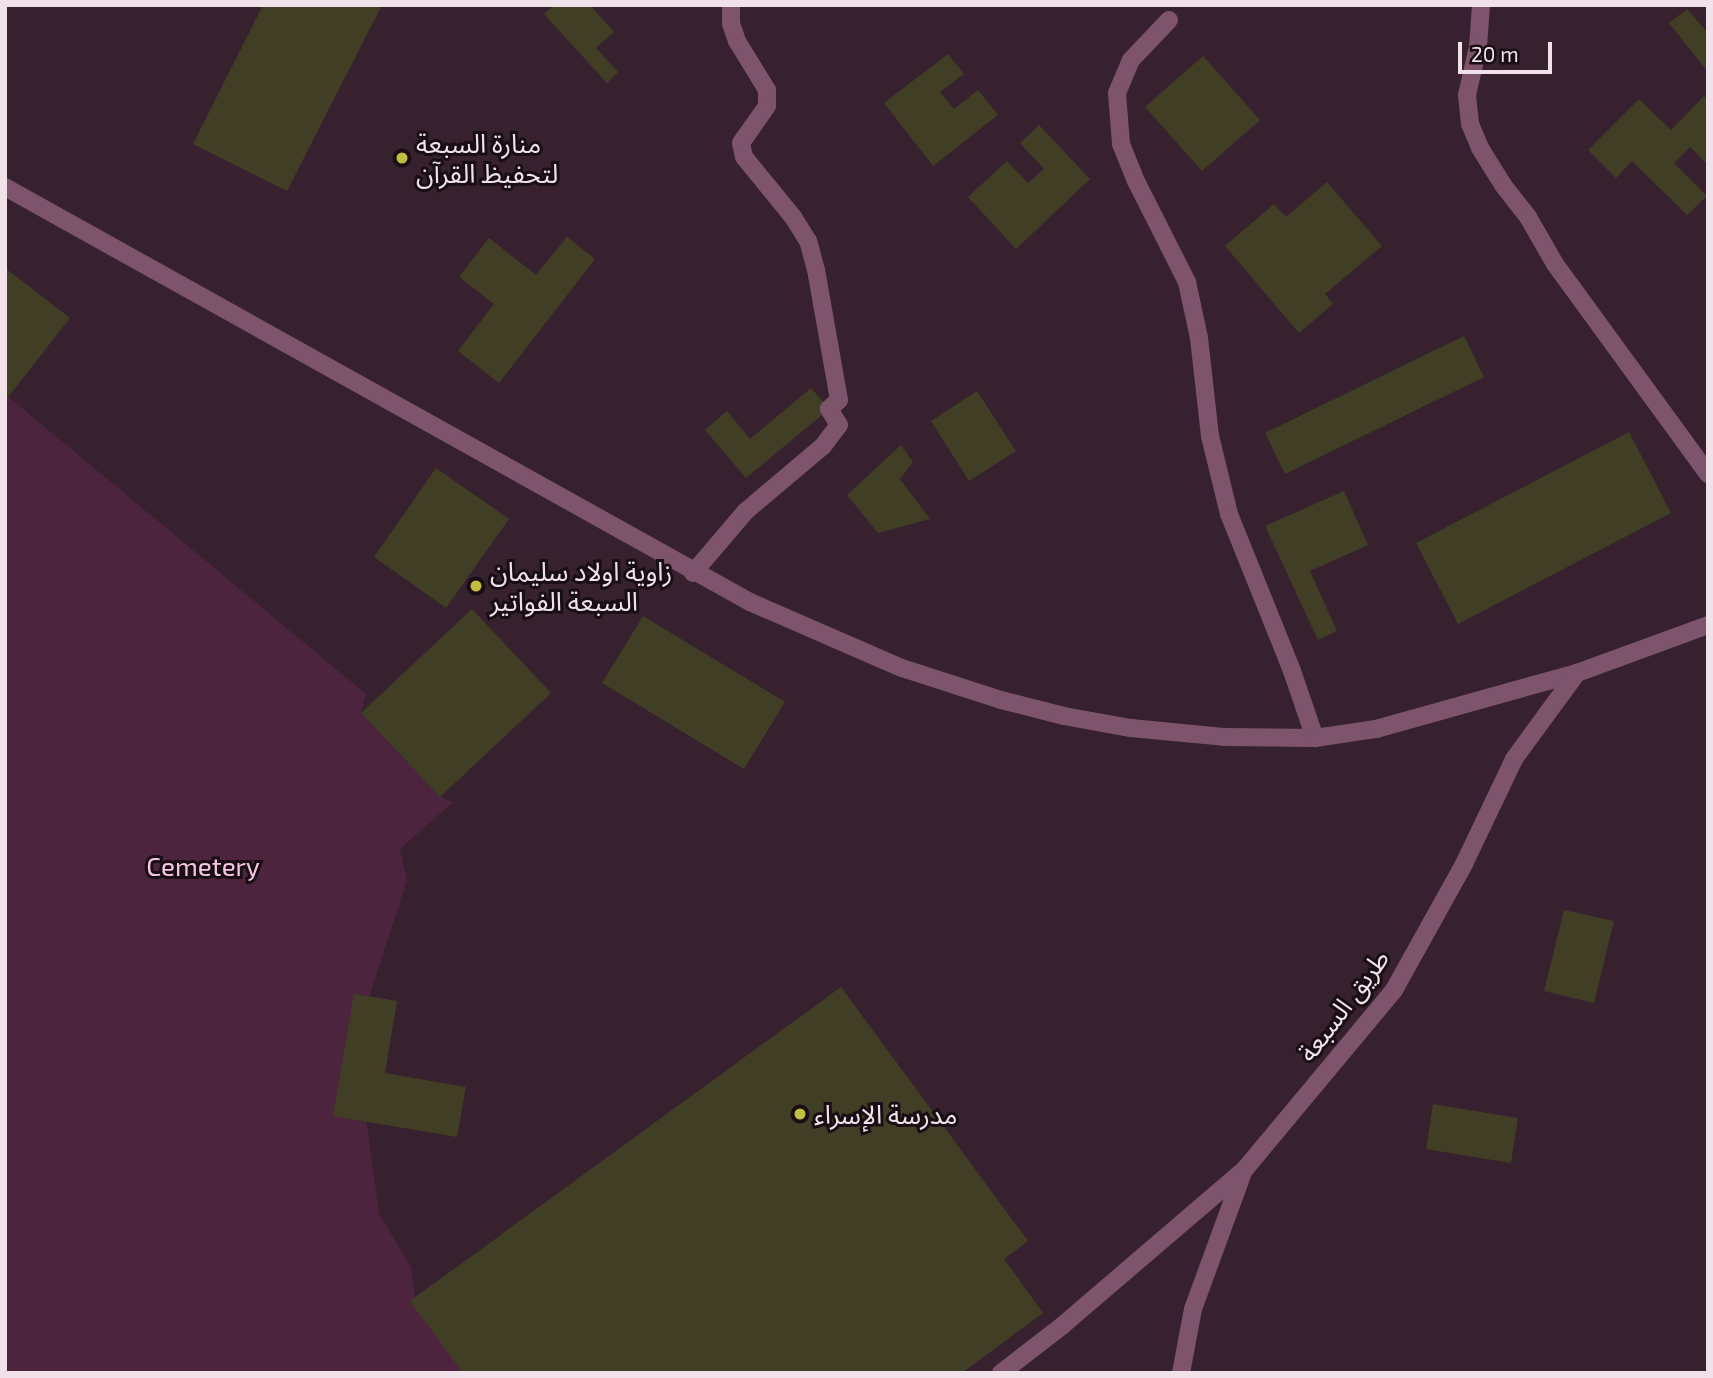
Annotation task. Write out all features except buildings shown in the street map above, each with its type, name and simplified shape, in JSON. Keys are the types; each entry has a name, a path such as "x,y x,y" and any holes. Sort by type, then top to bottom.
{"street":[{"path":"693,573 746,512 823,446 839,425 829,409 839,400 816,270 808,241 793,217 744,157 741,143 766,106 766,90 737,41 731,24 731,5"},
{"path":"1481,5 1479,47 1467,95 1471,124 1480,148 1585,307 1708,474"},
{"path":"1169,20 1130,60 1117,93 1121,144 1136,181 1187,282 1199,338 1210,436 1229,514 1292,671 1315,738"},
{"path":"5,187 367,387 693,573 750,602 902,668 1001,700 1063,716 1131,728 1224,737 1315,738 1376,729 1577,673 1708,625"},
{"name":"طريق السبعة","path":"1001,1373 1063,1325 1245,1169 1394,990 1464,864 1514,759 1577,673"},
{"path":"1181,1373 1193,1309 1245,1169"}],"green space":[{"name":"Cemetery","path":"5,394 366,694 361,713 440,797 453,802 400,849 407,880 364,1013 357,1051 379,1214 411,1267 415,1299 465,1373 5,1373"}],"place":[{"name":"منارة السبعة لتحفيظ القرآن","path":"402,158"},
{"name":"زاوية اولاد سليمان السبعة الفواتير","path":"476,586"},
{"name":"مدرسة الإسراء","path":"800,1114"}]}
